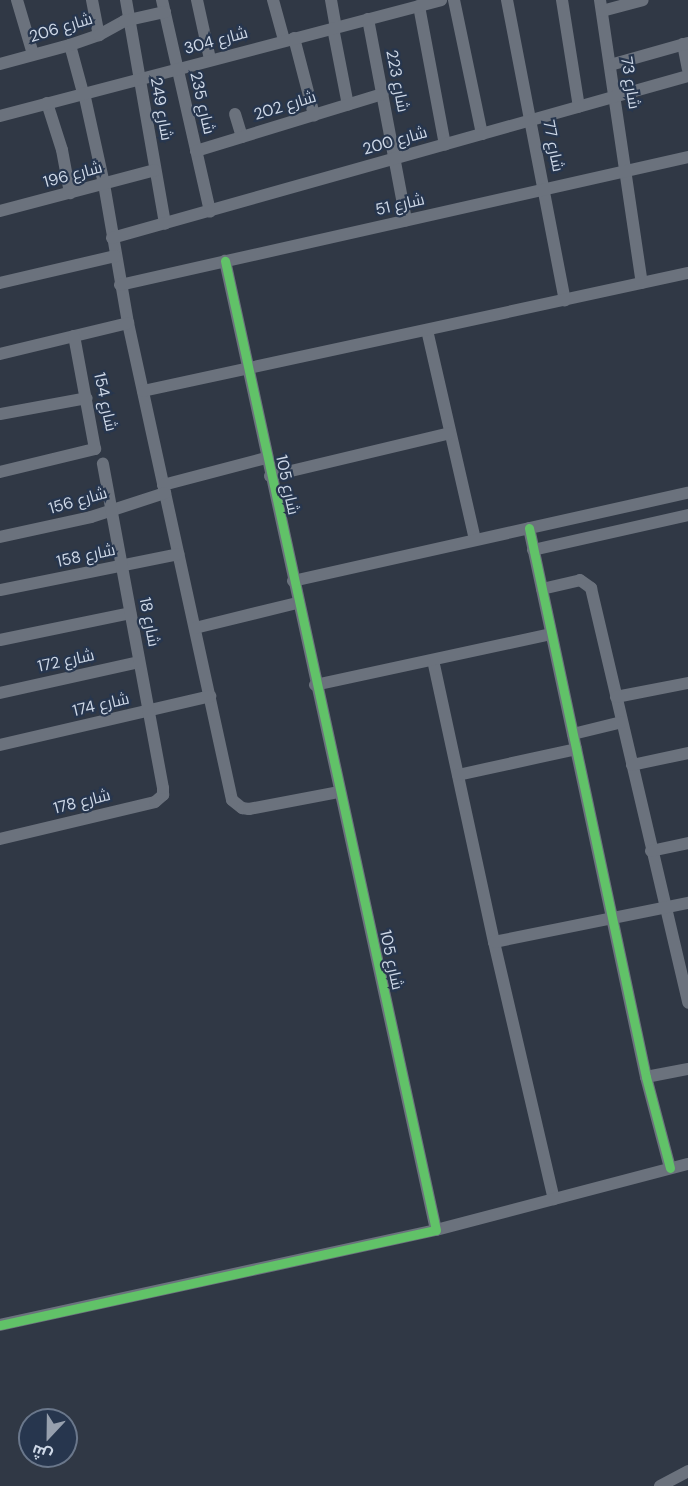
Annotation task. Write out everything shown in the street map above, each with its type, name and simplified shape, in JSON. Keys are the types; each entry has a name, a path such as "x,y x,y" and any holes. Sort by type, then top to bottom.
{"street":[{"path":"17,0 33,54"},
{"path":"92,0 99,35"},
{"name":"شارع 249","path":"126,0 165,224"},
{"path":"197,0 210,59"},
{"path":"273,0 289,39 314,115"},
{"path":"331,0 348,105"},
{"name":"شارع 304","path":"0,116 441,0"},
{"path":"454,0 482,134"},
{"name":"شارع 77","path":"507,0 565,300"},
{"path":"562,0 579,107"},
{"path":"601,6 643,0"},
{"name":"شارع 206","path":"0,64 99,35 163,6"},
{"name":"شارع 235","path":"163,6 210,212"},
{"path":"419,6 445,145"},
{"name":"شارع 73","path":"601,6 642,283"},
{"name":"شارع 223","path":"368,19 406,220"},
{"path":"610,64 685,44 688,69"},
{"path":"70,45 84,93 104,184 120,285 232,800 236,805 249,809 339,792"},
{"name":"شارع 200","path":"112,238 688,76"},
{"name":"شارع 202","path":"196,151 382,94"},
{"path":"47,103 62,150 70,193"},
{"path":"235,114 242,136"},
{"name":"شارع 51","path":"120,285 688,157"},
{"name":"شارع 196","path":"0,211 155,170"},
{"path":"0,283 115,256"},
{"name":"شارع 105","path":"225,261 297,603 436,1230"},
{"path":"143,391 688,273"},
{"path":"0,354 128,323"},
{"path":"427,330 475,540"},
{"name":"شارع 154","path":"0,472 94,450 97,444 74,336"},
{"path":"0,414 87,398"},
{"path":"270,476 450,433"},
{"name":"شارع 156","path":"0,537 91,517 164,489 266,458"},
{"name":"شارع 18","path":"103,463 164,788"},
{"path":"293,581 688,494"},
{"path":"534,550 688,515"},
{"path":"529,528 646,1077 670,1168"},
{"name":"شارع 158","path":"0,590 178,554"},
{"path":"542,589 580,580 591,588 688,1003"},
{"path":"195,628 297,603"},
{"path":"0,640 130,613"},
{"path":"315,685 551,634"},
{"path":"433,660 494,942 554,1199"},
{"name":"شارع 172","path":"0,693 139,662"},
{"path":"616,697 688,683"},
{"name":"شارع 174","path":"0,745 210,696"},
{"path":"573,734 622,722"},
{"path":"458,775 576,749"},
{"path":"632,765 688,753"},
{"name":"شارع 178","path":"0,839 155,801 163,795 164,788"},
{"path":"651,851 688,843"},
{"path":"494,942 688,903"},
{"path":"646,1077 688,1069"},
{"path":"0,1323 436,1230 688,1164"},
{"path":"660,1486 688,1471"}],"cycle path":[{"path":"0,1325 436,1230 225,261"},
{"path":"529,528 646,1077 670,1168"}]}
